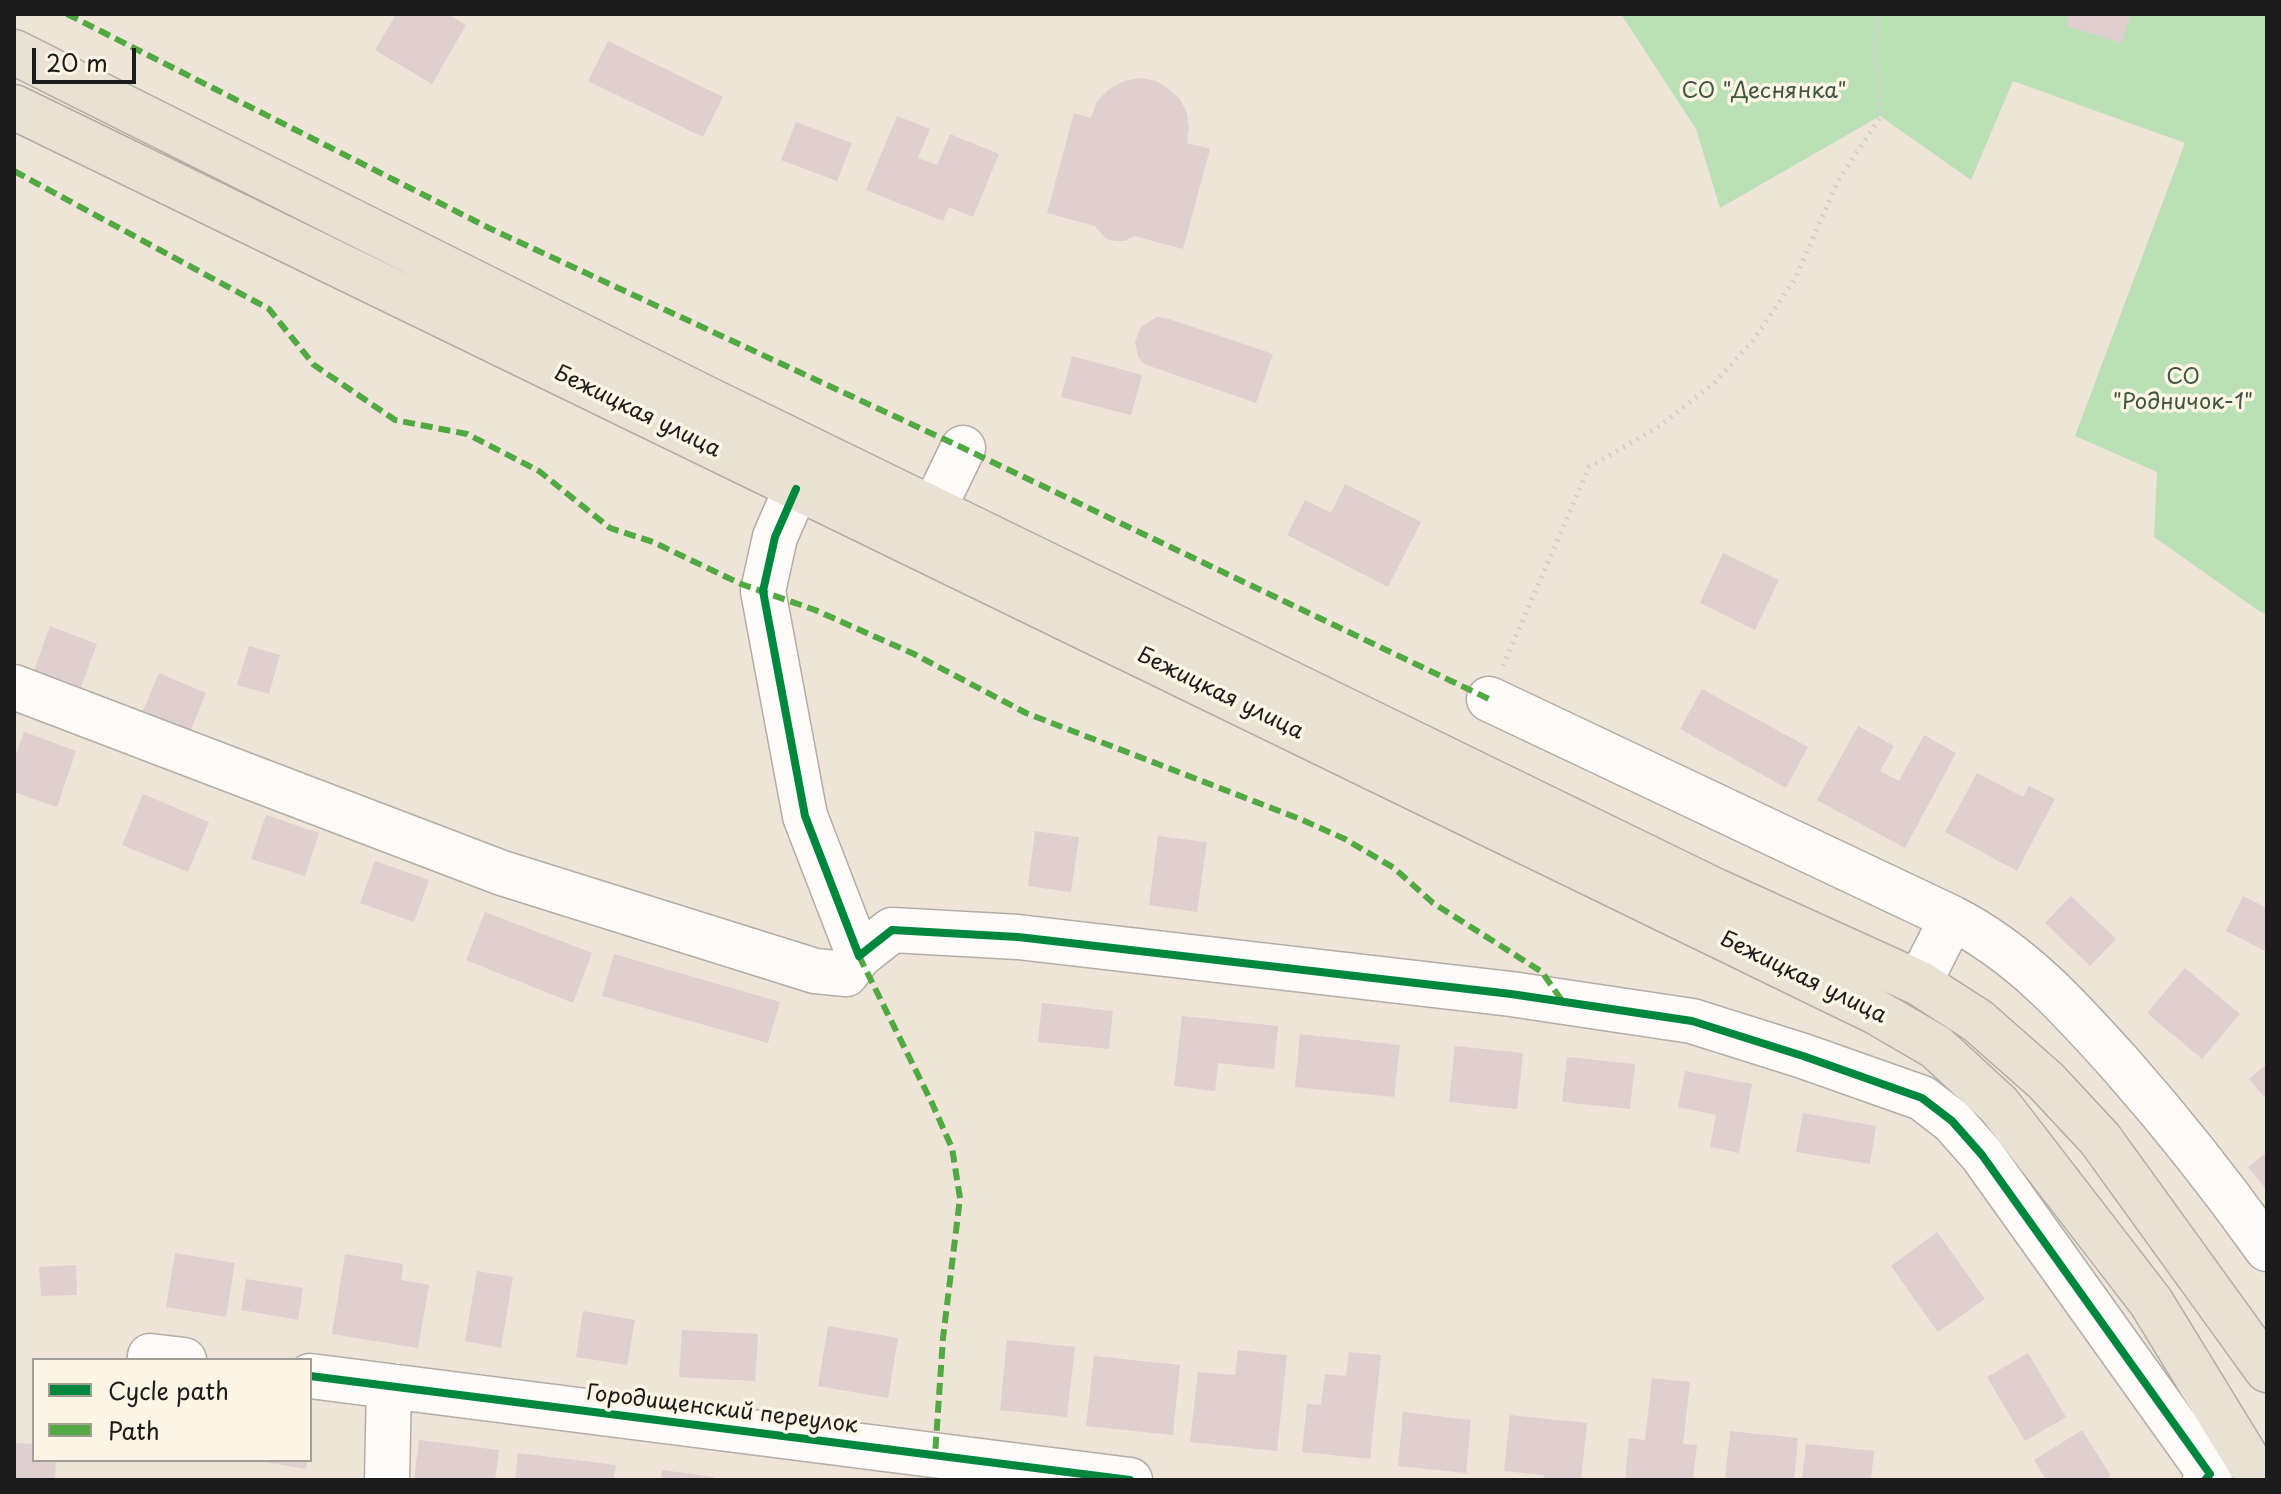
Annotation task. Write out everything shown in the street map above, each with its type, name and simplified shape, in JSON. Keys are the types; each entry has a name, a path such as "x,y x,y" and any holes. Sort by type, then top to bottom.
{"main road":[{"name":"Бежицкая улица","path":"14,52 707,399 1716,891 1919,983 1978,1021 2046,1081 2100,1139 2267,1370"},
{"name":"Бежицкая улица","path":"14,107 1876,1012 1936,1047 1999,1105 2151,1302 2260,1480"}],"street":[{"path":"934,508 963,448"},
{"path":"796,489 775,537 763,591 805,816 859,956"},
{"path":"14,687 502,873 815,971 846,974 859,956 892,930 1018,937 1511,994 1692,1021 1922,1098 1952,1121 1982,1155 2207,1477"},
{"path":"1489,699 1952,918 2003,948 2066,1003 2165,1115 2267,1249"},
{"path":"1919,983 1952,918"},
{"name":"Городищенский переулок","path":"312,1376 934,1468 1130,1480"},
{"path":"387,1480 389,1386"}],"path":[{"path":"1489,699 1589,467 1660,426 1715,382 1752,342 1795,279 1838,181 1881,116 1876,53 1878,14"}],"green space":[{"name":"СО \"Родничок-1\"","path":"1621,14 2267,14 2267,615 2154,537 2157,472 2075,436 2185,143 2013,81 1971,180 1880,116 1720,208 1696,129"}],"building":[{"path":"396,14 447,14 466,25 432,84 375,50"},
{"path":"2069,14 2131,14 2122,43 2066,26"},
{"path":"608,41 723,97 703,137 588,81"},
{"path":"1141,78 1156,81 1180,99 1187,113 1187,143 1210,149 1183,249 1134,236 1125,241 1106,239 1095,226 1047,213 1074,113 1091,118 1097,101 1109,89 1124,81"},
{"path":"897,116 930,129 918,158 937,165 950,134 999,154 973,217 949,207 943,221 866,190"},
{"path":"796,122 852,143 837,181 781,160"},
{"path":"1157,317 1273,354 1256,403 1144,364 1138,357 1135,341 1142,326"},
{"path":"1072,356 1142,375 1131,415 1061,397"},
{"path":"1345,484 1421,522 1388,587 1287,535 1305,500 1331,513"},
{"path":"1723,553 1779,580 1755,630 1700,603"},
{"path":"50,626 97,644 81,687 34,670"},
{"path":"249,646 280,655 269,694 237,685"},
{"path":"159,673 206,693 185,744 137,725"},
{"path":"1702,689 1808,747 1786,788 1680,729"},
{"path":"1858,726 1894,746 1880,771 1899,781 1924,735 1956,753 1905,848 1817,800"},
{"path":"24,732 76,751 57,807 14,792 14,760"},
{"path":"1977,773 2023,797 2029,786 2055,799 2017,871 1945,832"},
{"path":"143,794 209,822 188,872 122,845"},
{"path":"266,815 319,833 305,876 251,859"},
{"path":"1035,831 1079,837 1071,892 1028,886"},
{"path":"1158,836 1207,842 1197,912 1149,905"},
{"path":"375,861 429,880 414,922 360,903"},
{"path":"2071,896 2116,939 2090,966 2045,923"},
{"path":"2243,896 2267,908 2267,952 2226,931"},
{"path":"485,912 592,953 573,1003 466,960"},
{"path":"614,954 780,1002 768,1043 602,996"},
{"path":"2185,968 2240,1014 2202,1059 2147,1013"},
{"path":"1042,1003 1113,1011 1109,1049 1038,1042"},
{"path":"1182,1016 1278,1026 1274,1069 1218,1063 1215,1091 1174,1086"},
{"path":"1300,1034 1400,1045 1394,1097 1295,1087"},
{"path":"1455,1046 1523,1053 1517,1109 1449,1102"},
{"path":"1567,1057 1635,1064 1630,1109 1562,1102"},
{"path":"2267,1064 2267,1100 2249,1079"},
{"path":"1685,1071 1752,1084 1739,1153 1710,1147 1716,1115 1678,1107"},
{"path":"1803,1113 1876,1126 1870,1164 1796,1152"},
{"path":"2267,1152 2267,1190 2248,1167"},
{"path":"1937,1232 1985,1299 1938,1332 1891,1266"},
{"path":"175,1253 235,1263 226,1317 166,1307"},
{"path":"345,1254 403,1264 401,1280 429,1285 418,1348 332,1334"},
{"path":"76,1265 77,1295 41,1296 39,1267"},
{"path":"477,1271 513,1277 501,1348 465,1341"},
{"path":"246,1279 303,1288 298,1320 241,1310"},
{"path":"583,1311 635,1320 627,1365 576,1357"},
{"path":"828,1326 898,1338 888,1398 818,1386"},
{"path":"682,1330 758,1334 755,1381 679,1377"},
{"path":"1007,1340 1075,1347 1067,1417 1000,1410"},
{"path":"1238,1350 1287,1355 1277,1451 1190,1442 1198,1372 1235,1375"},
{"path":"1349,1352 1381,1355 1370,1459 1302,1452 1307,1404 1321,1405 1325,1374 1346,1376"},
{"path":"2028,1353 2066,1417 2025,1441 1987,1377"},
{"path":"1094,1356 1180,1365 1173,1435 1086,1426"},
{"path":"1652,1378 1690,1382 1683,1444 1697,1445 1693,1480 1625,1480 1629,1438 1645,1440"},
{"path":"1403,1412 1471,1420 1466,1473 1398,1466"},
{"path":"1510,1415 1587,1423 1581,1480 1543,1480 1544,1475 1504,1471"},
{"path":"2082,1430 2111,1476 2104,1480 2046,1480 2034,1460"},
{"path":"1730,1431 1798,1438 1794,1480 1725,1480"},
{"path":"419,1440 499,1450 495,1480 414,1480"},
{"path":"14,1443 32,1444 32,1462 56,1462 55,1480 14,1480"},
{"path":"1806,1444 1874,1451 1871,1480 1802,1480"},
{"path":"518,1453 616,1465 614,1480 515,1480"},
{"path":"264,1462 307,1462 306,1469"},
{"path":"662,1470 714,1477 713,1480 661,1480"}],"marked path":[{"path":"67,14 489,228 963,448 1489,699"},
{"path":"14,171 269,309 314,365 395,420 467,434 539,471 610,528 653,542 741,584 815,610 914,654 1026,713 1345,839 1394,868 1433,903 1542,972 1563,1002"},
{"path":"859,956 952,1148 960,1198 943,1338 935,1455"}],"cycle path":[{"path":"796,489 775,537 763,591 805,816 859,956 892,930 1018,937 1511,994 1692,1021 1922,1098 1952,1121 1982,1155 2210,1474 2205,1480"},
{"path":"312,1376 1130,1480"}],"park label":[{"name":"СО \"Деснянка\"","path":"1764,92"}]}
